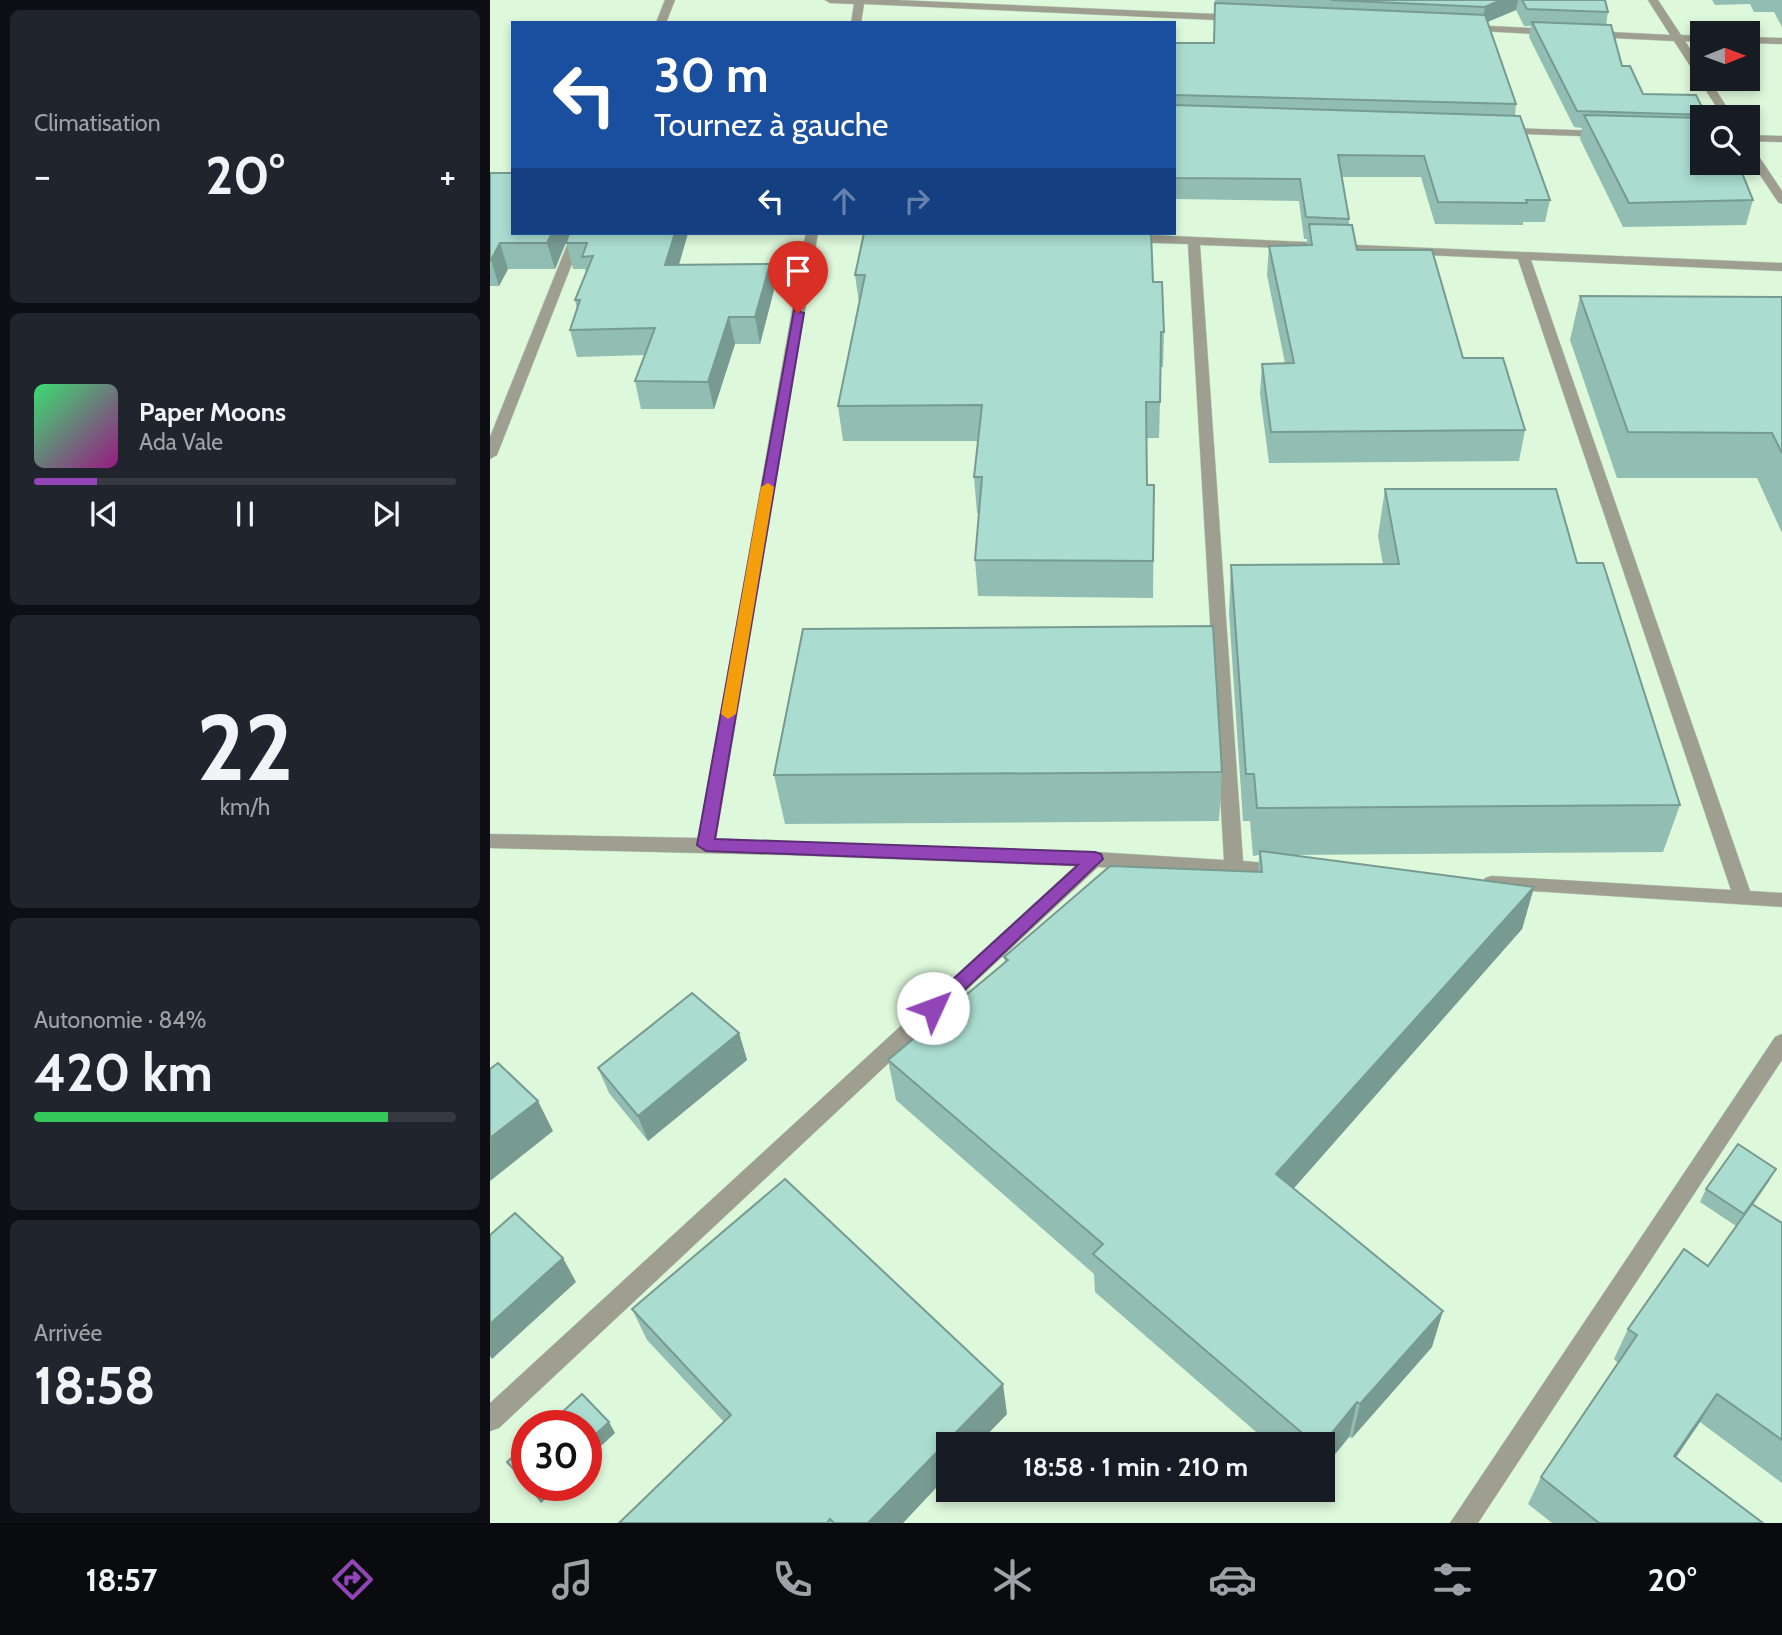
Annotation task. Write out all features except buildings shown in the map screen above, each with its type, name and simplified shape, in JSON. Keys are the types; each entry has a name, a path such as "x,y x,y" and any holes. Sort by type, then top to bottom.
{"street":[{"path":"662,21 670,0"},
{"path":"830,0 1248,18"},
{"path":"856,21 860,0"},
{"path":"1653,0 1690,58"},
{"path":"1456,28 1567,33"},
{"path":"1580,33 1690,38"},
{"path":"1760,40 1782,41"},
{"path":"1494,131 1619,134"},
{"path":"1760,138 1782,139"},
{"path":"1760,166 1782,200"},
{"path":"490,455 577,235"},
{"path":"706,845 812,235"},
{"path":"1115,237 1782,267"},
{"path":"1194,242 1234,867"},
{"path":"1523,256 1743,897"},
{"path":"490,841 706,845 1095,859 1301,871"},
{"path":"490,1419 1095,859"},
{"path":"1474,882 1782,900"},
{"path":"1463,1523 1782,1043"}],"slow traffic":[{"path":"728,714 768,487"}],"route":[{"path":"798,313 706,845 1095,859 933,1008"}]}
